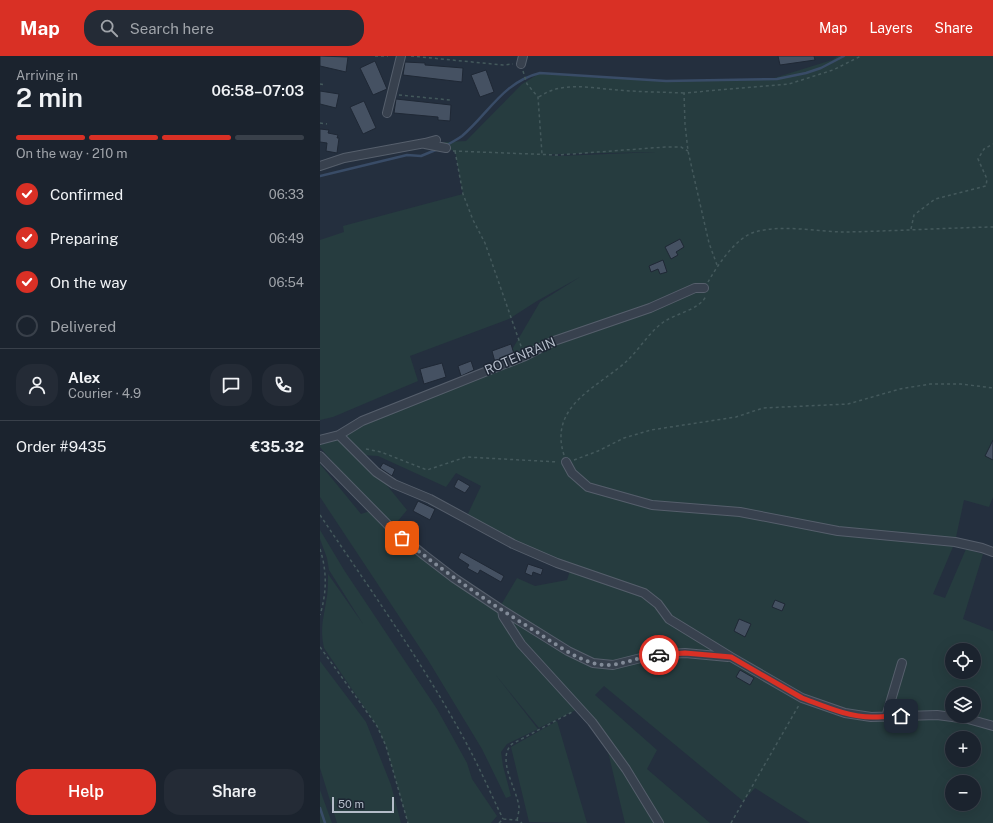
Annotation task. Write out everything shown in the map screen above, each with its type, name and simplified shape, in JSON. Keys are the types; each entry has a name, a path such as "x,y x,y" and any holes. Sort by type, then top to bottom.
{"street":[{"path":"387,112 401,56"},
{"path":"320,166 344,158 425,144 436,140"},
{"path":"425,144 446,148"},
{"name":"ROTENRAIN","path":"320,440 339,435 362,421 525,356 554,341 650,308 695,288 704,288"},
{"path":"339,435 376,472 394,484 430,499 513,544 557,563 644,593 658,604 669,619 802,698 845,713 871,717 937,715 968,719 993,726"},
{"path":"320,456 392,529 454,578 568,652 593,663 613,665 653,655 685,653 731,657"},
{"path":"566,462 572,473 588,487 652,505 740,512 838,531 955,542 993,552"},
{"path":"502,610 503,616 521,644 592,722 626,769 660,823"},
{"path":"886,717 902,663"}],"path":[{"path":"375,56 388,56"},
{"path":"411,56 503,65 522,63 527,84 538,97 542,154"},
{"path":"538,97 547,91 562,88 584,87 684,93 789,84 832,70 861,56"},
{"path":"320,84 325,85"},
{"path":"684,93 688,151 709,243 718,265"},
{"path":"391,95 450,100"},
{"path":"320,123 327,124"},
{"path":"911,229 914,215 935,199 986,186 987,179 978,159 984,149 993,144"},
{"path":"446,148 455,151 558,155 665,147 681,147 688,151"},
{"path":"455,151 463,194 473,220 485,243 525,356"},
{"path":"566,462 560,444 563,421 575,401 620,367 634,354 655,329 666,320 703,302 707,292 704,288 718,265 734,245 754,232 775,229 846,232 993,227"},
{"path":"361,446 367,450 381,452 427,470 466,458 566,462 598,451 624,438 651,430 736,417 763,408 848,404 900,389 930,384 961,384 993,388"},
{"path":"320,515 436,692 463,737 486,781 503,819"},
{"path":"320,548 326,583 326,593 320,615"},
{"path":"320,647 377,726 386,746 408,823"},
{"path":"731,823 802,698"},
{"path":"517,820 519,807 506,761 508,747 580,708"},
{"path":"499,823 503,819 517,820 522,823"}],"green space":[{"path":"838,56 993,56 993,497 989,507 964,500 955,542 933,594 945,598 966,549 983,554 963,619 993,631 993,823 810,823 755,788 743,801 604,686 595,695 657,750 647,769 710,823 625,823 605,739 580,708 539,728 495,674 538,729 507,744 501,752 511,796 506,798 482,749 428,660 320,497 320,464 361,514 373,510 320,447 320,445 337,438 376,472 407,510 392,528 424,555 501,605 517,578 535,586 567,580 571,568 513,544 466,518 481,486 456,473 446,487 378,456 362,455 339,435 351,428 503,365 540,302 580,277 537,301 509,319 410,356 418,381 333,417 320,420 320,240 344,232 343,226 463,194 455,151 425,143 466,141 522,84 540,73 666,81 771,79 832,60","holes":["656,152 558,156 546,155 558,154"]},
{"path":"320,530 344,570 437,709 467,763 472,779 497,816 491,823 408,823 386,746 377,726 324,648 322,630 327,595 328,574 363,624 329,570 327,558 320,539"},
{"path":"320,661 366,722 391,785 401,823 337,823 320,768"},
{"path":"557,721 587,823 529,822 511,747"},
{"path":"320,790 332,823 320,823"}],"building":[{"path":"320,56 348,57 346,72 320,66"},
{"path":"778,56 814,56 815,60 780,65"},
{"path":"375,61 387,89 373,95 360,68"},
{"path":"405,62 463,68 462,82 403,75"},
{"path":"486,70 494,92 480,97 471,75"},
{"path":"320,91 339,94 336,108 320,104"},
{"path":"396,99 451,105 450,121 438,120 438,117 394,113"},
{"path":"364,101 376,128 363,134 350,107"},
{"path":"320,129 329,130 328,133 338,135 337,153 326,151 327,143 320,142"},
{"path":"680,239 684,247 676,252 678,255 671,259 665,247"},
{"path":"663,260 667,272 660,274 658,269 651,272 649,266"},
{"path":"511,344 514,354 495,362 492,351"},
{"path":"471,361 474,370 461,376 458,366"},
{"path":"442,363 446,377 424,384 420,369"},
{"path":"993,440 993,460 985,456"},
{"path":"383,463 395,469 392,476 380,468"},
{"path":"458,479 470,486 465,493 454,487"},
{"path":"418,501 435,509 430,520 413,511"},
{"path":"461,552 504,576 501,582 480,570 478,574 467,568 469,565 458,558"},
{"path":"528,564 543,569 541,575 533,572 532,576 525,573"},
{"path":"775,600 785,604 782,611 772,607"},
{"path":"739,619 751,624 745,637 734,631"},
{"path":"740,670 754,678 750,685 736,677"}],"waterway":[{"path":"446,146 462,136 497,99 516,83 527,77 540,73 666,81 777,79 806,73 821,68 844,56"},
{"path":"320,176 407,155 421,156 438,149"},
{"path":"320,808 325,823"}],"way so far":[{"path":"402,538 454,578 568,652 593,663 613,665 653,655 659,655"}],"route":[{"path":"659,655 685,653 731,657 802,698 845,713 871,717 901,716"}]}
